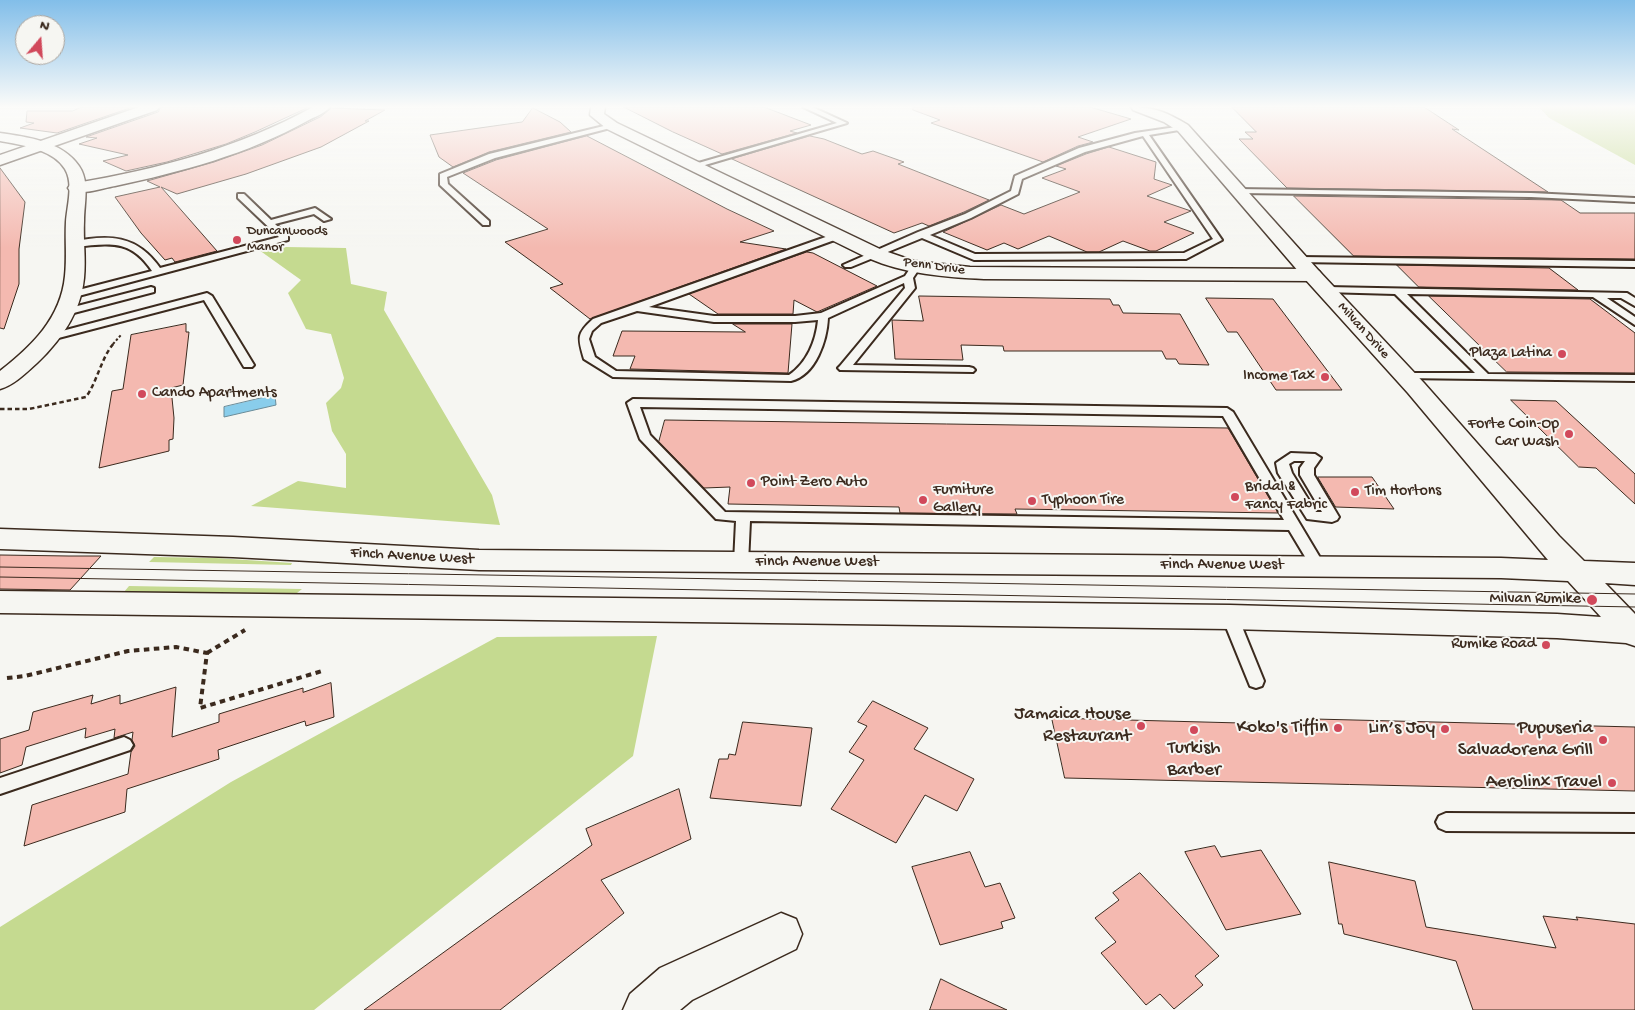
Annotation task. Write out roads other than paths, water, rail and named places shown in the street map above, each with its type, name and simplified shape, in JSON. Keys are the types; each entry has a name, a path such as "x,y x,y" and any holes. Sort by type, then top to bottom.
{"street":[{"path":"0,160 16,154"},
{"path":"0,382 48,338 56,328 68,304 74,244 76,188 73,168 67,161 53,154"},
{"path":"76,188 154,173 220,154"},
{"name":"Penn Drive","path":"668,154 912,272 1313,275"},
{"name":"Milvan Drive","path":"1207,154 1576,572"},
{"name":"Finch Avenue West","path":"0,539 233,547 419,558 741,563 1501,568 1635,574"},
{"path":"1576,572 1634,633"},
{"path":"0,602 1230,617 1557,626 1634,633"},
{"path":"646,1010 676,984 781,934"}],"lane":[{"path":"486,223 444,185 443,176 499,154"},
{"path":"692,166 734,154"},
{"path":"848,266 968,216 1015,192 1018,178 1073,154"},
{"path":"921,234 974,257 1186,256 1218,240 1159,154"},
{"path":"1240,191 1531,195 1635,200"},
{"path":"68,304 158,272 285,238 241,196"},
{"path":"269,223 315,211 327,220"},
{"path":"823,316 820,336 810,360 799,374 791,378 613,374 590,359 584,340 587,330 597,321 837,236"},
{"path":"74,244 110,241 137,246 152,261 158,272"},
{"path":"1313,275 1635,264"},
{"path":"636,308 714,319 795,319 823,316 912,272"},
{"path":"912,272 910,288 844,368 969,370"},
{"path":"1313,275 1398,291 1623,295 1635,303"},
{"path":"68,304 151,290"},
{"path":"1398,291 1485,377"},
{"path":"1595,294 1635,322"},
{"path":"48,338 207,296 248,365"},
{"path":"1404,376 1635,378"},
{"path":"1292,525 721,516 644,436 633,402 1227,412 1292,525 1318,566"},
{"path":"1291,457 1315,458 1307,468 1307,475 1332,516 1312,516 1284,472 1282,463 1291,457"},
{"path":"741,563 743,516"},
{"path":"1230,617 1256,681"},
{"path":"0,786 124,745"},
{"path":"1446,822 1635,823"}],"water":[{"path":"275,395 276,405 224,417 224,407"}],"tram line":[{"path":"0,567 1635,594"},
{"path":"0,577 1635,607"}],"place":[{"name":"Duncanwoods Manor","path":"237,240"},
{"name":"Plaza Latina","path":"1562,354"},
{"name":"Income Tax","path":"1325,377"},
{"name":"Cando Apartments","path":"142,394"},
{"name":"Forte Coin-Op Car Wash","path":"1569,434"},
{"name":"Point Zero Auto","path":"751,483"},
{"name":"Tim Hortons","path":"1355,492"},
{"name":"Bridal & Fancy Fabric","path":"1235,497"},
{"name":"Furniture Gallery","path":"923,500"},
{"name":"Typhoon Tire","path":"1032,501"},
{"name":"Milvan Rumike","path":"1592,600"},
{"name":"Rumike Road","path":"1546,645"},
{"name":"Jamaica House Restaurant","path":"1141,726"},
{"name":"Koko's Tiffin","path":"1338,728"},
{"name":"Lin’s Joy","path":"1445,729"},
{"name":"Turkish Barber","path":"1194,730"},
{"name":"Pupuseria Salvadorena Grill","path":"1603,740"},
{"name":"Aerolinx Travel","path":"1612,783"}]}
